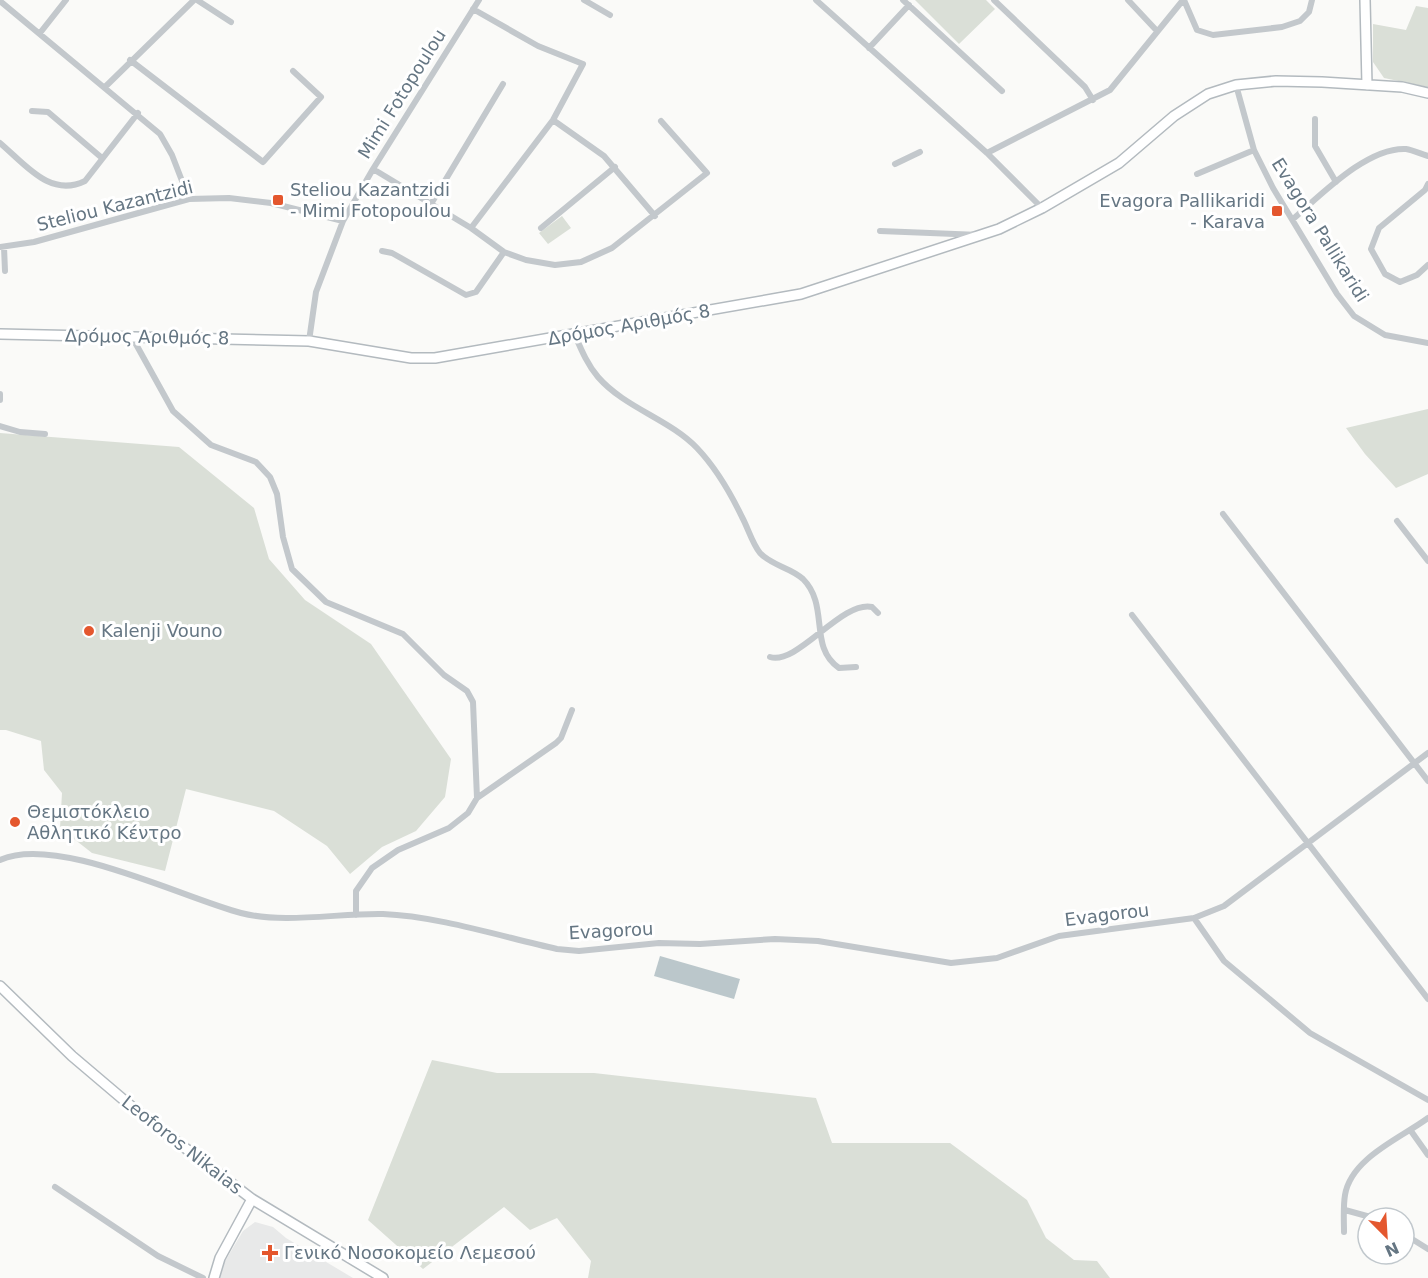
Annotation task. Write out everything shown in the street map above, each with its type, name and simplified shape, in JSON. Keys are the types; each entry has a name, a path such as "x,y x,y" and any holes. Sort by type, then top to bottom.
{"street":[{"path":"40,33 66,0"},
{"path":"105,87 130,60 196,0 231,22"},
{"name":"Mimi Fotopoulou","path":"309,341 316,292 343,221 479,0"},
{"path":"584,0 610,15"},
{"path":"816,0 987,153 1042,208"},
{"path":"903,0 1002,91"},
{"path":"994,0 1085,87 1093,100"},
{"path":"1128,0 1157,31"},
{"path":"987,153 1110,90 1184,0 1197,30 1213,35 1282,27 1300,21 1309,12 1312,0"},
{"path":"1365,0 1367,85"},
{"path":"0,1 138,113 160,134 172,155 189,199"},
{"path":"869,48 909,5"},
{"path":"471,228 553,120 583,64 538,46 473,9"},
{"path":"130,60 263,162 321,97 293,71"},
{"name":"Δρόμος Αριθμός 8","path":"0,334 132,335 309,341 411,358 435,358 801,294 981,235 1042,208 1119,163 1174,116 1208,94 1236,85 1276,81 1367,85 1428,93"},
{"path":"431,204 504,84"},
{"name":"Evagora Pallikaridi","path":"1236,85 1254,150 1273,188 1337,294 1354,316 1385,334 1428,343"},
{"path":"32,111 48,112 102,158"},
{"path":"0,143 48,183 60,188 73,187 85,181 138,113"},
{"path":"1315,119 1315,146 1336,182"},
{"path":"553,120 604,156 655,216"},
{"path":"373,169 471,228 504,252 526,260 555,265 581,262 612,248 707,173 661,121"},
{"path":"1293,219 1336,182 1378,153 1406,149 1428,156"},
{"path":"1197,174 1254,150"},
{"path":"895,164 920,153"},
{"path":"541,228 615,167"},
{"path":"1428,184 1425,190 1379,228 1371,249 1385,274 1400,282 1428,266"},
{"name":"Steliou Kazantzidi","path":"2,247 34,242 189,199 229,198 271,203 343,221"},
{"path":"880,231 981,235"},
{"path":"2,247 5,271"},
{"path":"382,251 392,253 466,295 476,292 504,252"},
{"path":"574,333 588,363 599,379 617,394 685,437 705,457 729,491 761,554 795,573 811,589 820,613 821,644 834,665 839,668 856,667"},
{"path":"132,335 164,399 173,411 211,445 256,462 270,477 277,494 283,537 292,569 326,602 336,608 403,634 444,675 470,694 473,702 477,798"},
{"path":"0,394 0,399"},
{"path":"0,426 20,432 45,434"},
{"path":"1223,514 1428,781"},
{"path":"1397,521 1428,561"},
{"path":"770,657 781,657 820,634 830,624 861,608 872,607 878,613"},
{"path":"1132,615 1428,999"},
{"path":"356,915 356,891 372,868 398,850 449,828 468,813 477,798 556,743 561,738 572,710"},
{"name":"Evagorou","path":"0,860 19,855 72,859 120,871 242,914 269,917 384,914 421,919 557,949 579,951 659,943 700,945 775,939 818,941 951,963 997,958 1059,936 1194,918 1224,906 1309,845 1428,753"},
{"path":"1194,918 1224,961 1301,1026 1428,1100"},
{"name":"Leoforos Nikaias","path":"0,986 72,1056 138,1112 252,1199 383,1278"},
{"path":"1344,1232 1345,1194 1353,1177 1365,1161 1428,1118"},
{"path":"1411,1131 1428,1155"},
{"path":"55,1187 158,1256 203,1278"},
{"path":"214,1278 220,1258 252,1199"},
{"path":"1345,1210 1356,1213"}],"shaded area":[{"path":"915,0 986,0 995,9 959,44"},
{"path":"1416,6 1428,8 1428,87 1384,78 1373,62 1373,24 1406,30"},
{"path":"562,216 571,228 548,244 539,233"},
{"path":"1428,409 1428,474 1396,488 1365,454 1346,428"},
{"path":"0,433 179,447 254,508 269,559 305,600 371,644 451,759 445,797 416,831 382,847 350,874 327,846 274,811 186,789 165,871 92,853 60,828 62,793 44,770 41,741 0,730"},
{"path":"660,956 740,979 734,999 654,976"},
{"path":"432,1060 497,1073 594,1073 816,1098 832,1143 950,1143 1027,1200 1046,1238 1074,1260 1097,1261 1110,1278 588,1278 591,1261 557,1218 530,1230 504,1207 423,1269 368,1220"},
{"name":"Γενικό Νοσοκομείο Λεμεσού","path":"255,1222 273,1227 286,1238 353,1278 219,1278 221,1268 243,1231"}],"place":[{"name":"Steliou Kazantzidi - Mimi Fotopoulou","path":"278,200"},
{"name":"Evagora Pallikaridi - Karava","path":"1277,211"},
{"name":"Kalenji Vouno","path":"89,631"},
{"name":"Θεμιστόκλειο Αθλητικό Κέντρο","path":"15,822"},
{"name":"Γενικό Νοσοκομείο Λεμεσού","path":"270,1253"}]}
